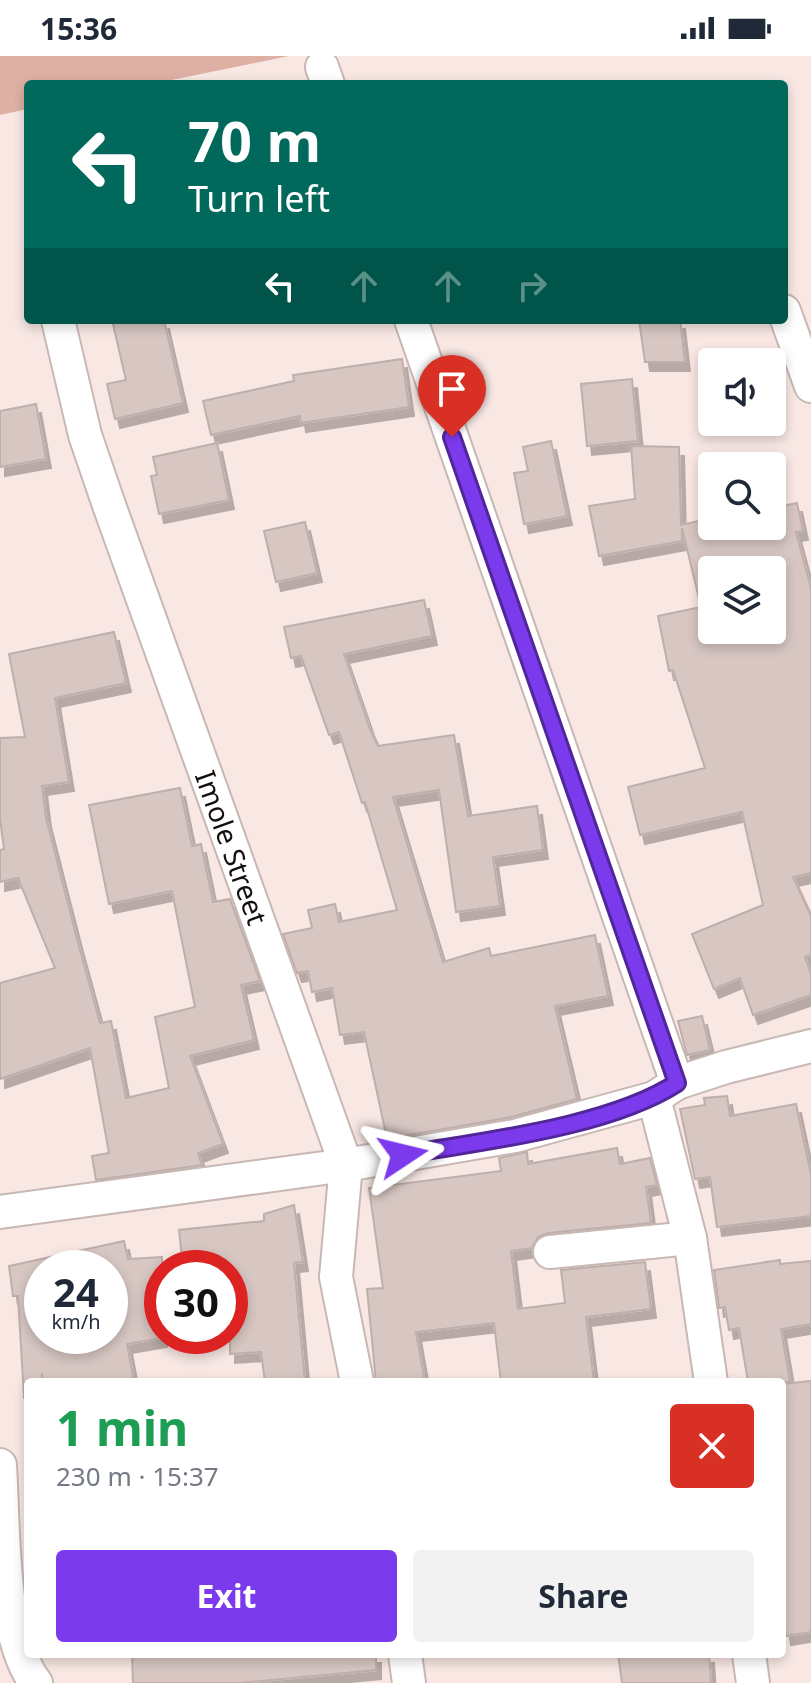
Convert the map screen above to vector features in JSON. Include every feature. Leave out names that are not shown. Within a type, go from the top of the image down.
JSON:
[{"type":"street","points":[[788,322],[811,386]]},
{"type":"street","name":"Imole Street","points":[[59,324],[85,435],[346,1165],[336,1277],[356,1378]]},
{"type":"street","points":[[412,324],[666,1090],[710,1378]]},
{"type":"street","points":[[0,1212],[346,1165],[515,1136],[811,1046]]},
{"type":"street","points":[[550,1252],[690,1238]]},
{"type":"street","points":[[0,1465],[10,1624],[24,1669],[36,1683]]},
{"type":"street","points":[[406,1658],[409,1683]]},
{"type":"street","points":[[750,1658],[753,1683]]},
{"type":"shaded area","points":[[0,56],[289,56],[172,80],[24,80],[24,110],[0,115]]},
{"type":"building","points":[[113,324],[165,324],[183,403],[115,419],[107,384],[126,380]]},
{"type":"building","points":[[640,324],[680,324],[685,362],[645,362]]},
{"type":"building","points":[[402,359],[409,407],[301,423],[300,416],[211,435],[203,401],[294,381],[293,375]]},
{"type":"building","points":[[632,379],[638,441],[587,446],[581,384]]},
{"type":"building","points":[[36,404],[46,459],[0,467],[0,411]]},
{"type":"building","points":[[551,441],[567,516],[524,524],[514,473],[528,471],[523,447]]},
{"type":"building","points":[[217,443],[229,500],[159,514],[151,476],[157,475],[153,457]]},
{"type":"building","points":[[631,446],[679,447],[681,525],[698,521],[698,540],[786,540],[786,505],[797,503],[803,531],[796,532],[811,588],[811,873],[793,877],[811,916],[811,955],[805,957],[811,974],[811,995],[753,1015],[740,978],[714,989],[692,934],[763,905],[742,812],[640,835],[628,787],[705,768],[673,670],[669,671],[658,616],[698,608],[698,644],[786,644],[786,556],[698,556],[698,595],[682,528],[682,541],[599,556],[589,506],[635,499]]},
{"type":"building","points":[[305,522],[317,573],[276,582],[264,531]]},
{"type":"building","points":[[424,600],[432,636],[344,654],[378,746],[454,735],[468,816],[537,806],[543,850],[493,857],[500,906],[456,912],[439,790],[393,797],[443,962],[489,948],[491,956],[595,935],[608,996],[555,1006],[577,1099],[511,1117],[387,1139],[364,1032],[340,1035],[332,988],[312,992],[308,971],[297,973],[283,934],[312,928],[308,910],[335,904],[339,922],[397,910],[365,802],[362,803],[339,732],[329,735],[301,656],[291,658],[284,627]]},
{"type":"building","points":[[114,632],[126,683],[55,698],[69,782],[42,786],[46,818],[77,939],[100,1023],[111,1021],[126,1098],[169,1088],[155,1017],[195,1007],[172,891],[109,904],[89,805],[180,788],[192,846],[201,844],[213,902],[230,899],[260,981],[241,985],[254,1040],[190,1056],[223,1144],[198,1153],[202,1165],[96,1180],[92,1156],[109,1153],[90,1048],[0,1079],[0,983],[55,968],[18,878],[0,882],[0,850],[4,849],[0,819],[0,738],[25,737],[9,654]]},
{"type":"building","points":[[702,1016],[710,1050],[687,1055],[678,1021]]},
{"type":"building","points":[[727,1096],[730,1116],[796,1104],[811,1175],[811,1216],[717,1227],[710,1177],[695,1179],[680,1109],[705,1105],[704,1098]]},
{"type":"building","points":[[617,1148],[620,1164],[650,1158],[657,1185],[646,1187],[651,1223],[548,1233],[538,1237],[532,1248],[511,1251],[518,1309],[565,1303],[561,1270],[645,1262],[651,1309],[586,1317],[594,1378],[501,1378],[494,1323],[416,1332],[424,1378],[376,1378],[367,1289],[383,1288],[369,1188],[501,1171],[499,1158],[527,1152],[528,1164]]},
{"type":"building","points":[[294,1205],[303,1262],[294,1263],[305,1378],[264,1378],[261,1352],[248,1353],[248,1250],[181,1250],[179,1230],[264,1221],[264,1214]]},
{"type":"building","points":[[124,1241],[126,1250],[83,1250]]},
{"type":"building","points":[[144,1258],[144,1341],[128,1344],[128,1259]]},
{"type":"building","points":[[780,1260],[780,1264],[811,1261],[811,1324],[781,1329],[790,1382],[786,1382],[786,1378],[747,1378],[739,1328],[729,1330],[725,1307],[719,1308],[714,1270]]},
{"type":"building","points":[[24,1263],[24,1354],[128,1354],[128,1349],[133,1378],[43,1378],[42,1373],[42,1378],[24,1378],[24,1398],[18,1296],[13,1296],[9,1266]]},
{"type":"building","points":[[811,1381],[811,1632],[786,1636],[786,1384]]},
{"type":"building","points":[[132,1658],[376,1658],[376,1670],[240,1683],[133,1683]]},
{"type":"building","points":[[619,1658],[709,1658],[711,1683],[622,1683]]},
{"type":"route","points":[[403,1155],[515,1136],[570,1123],[654,1098],[677,1083],[452,437]]}]
